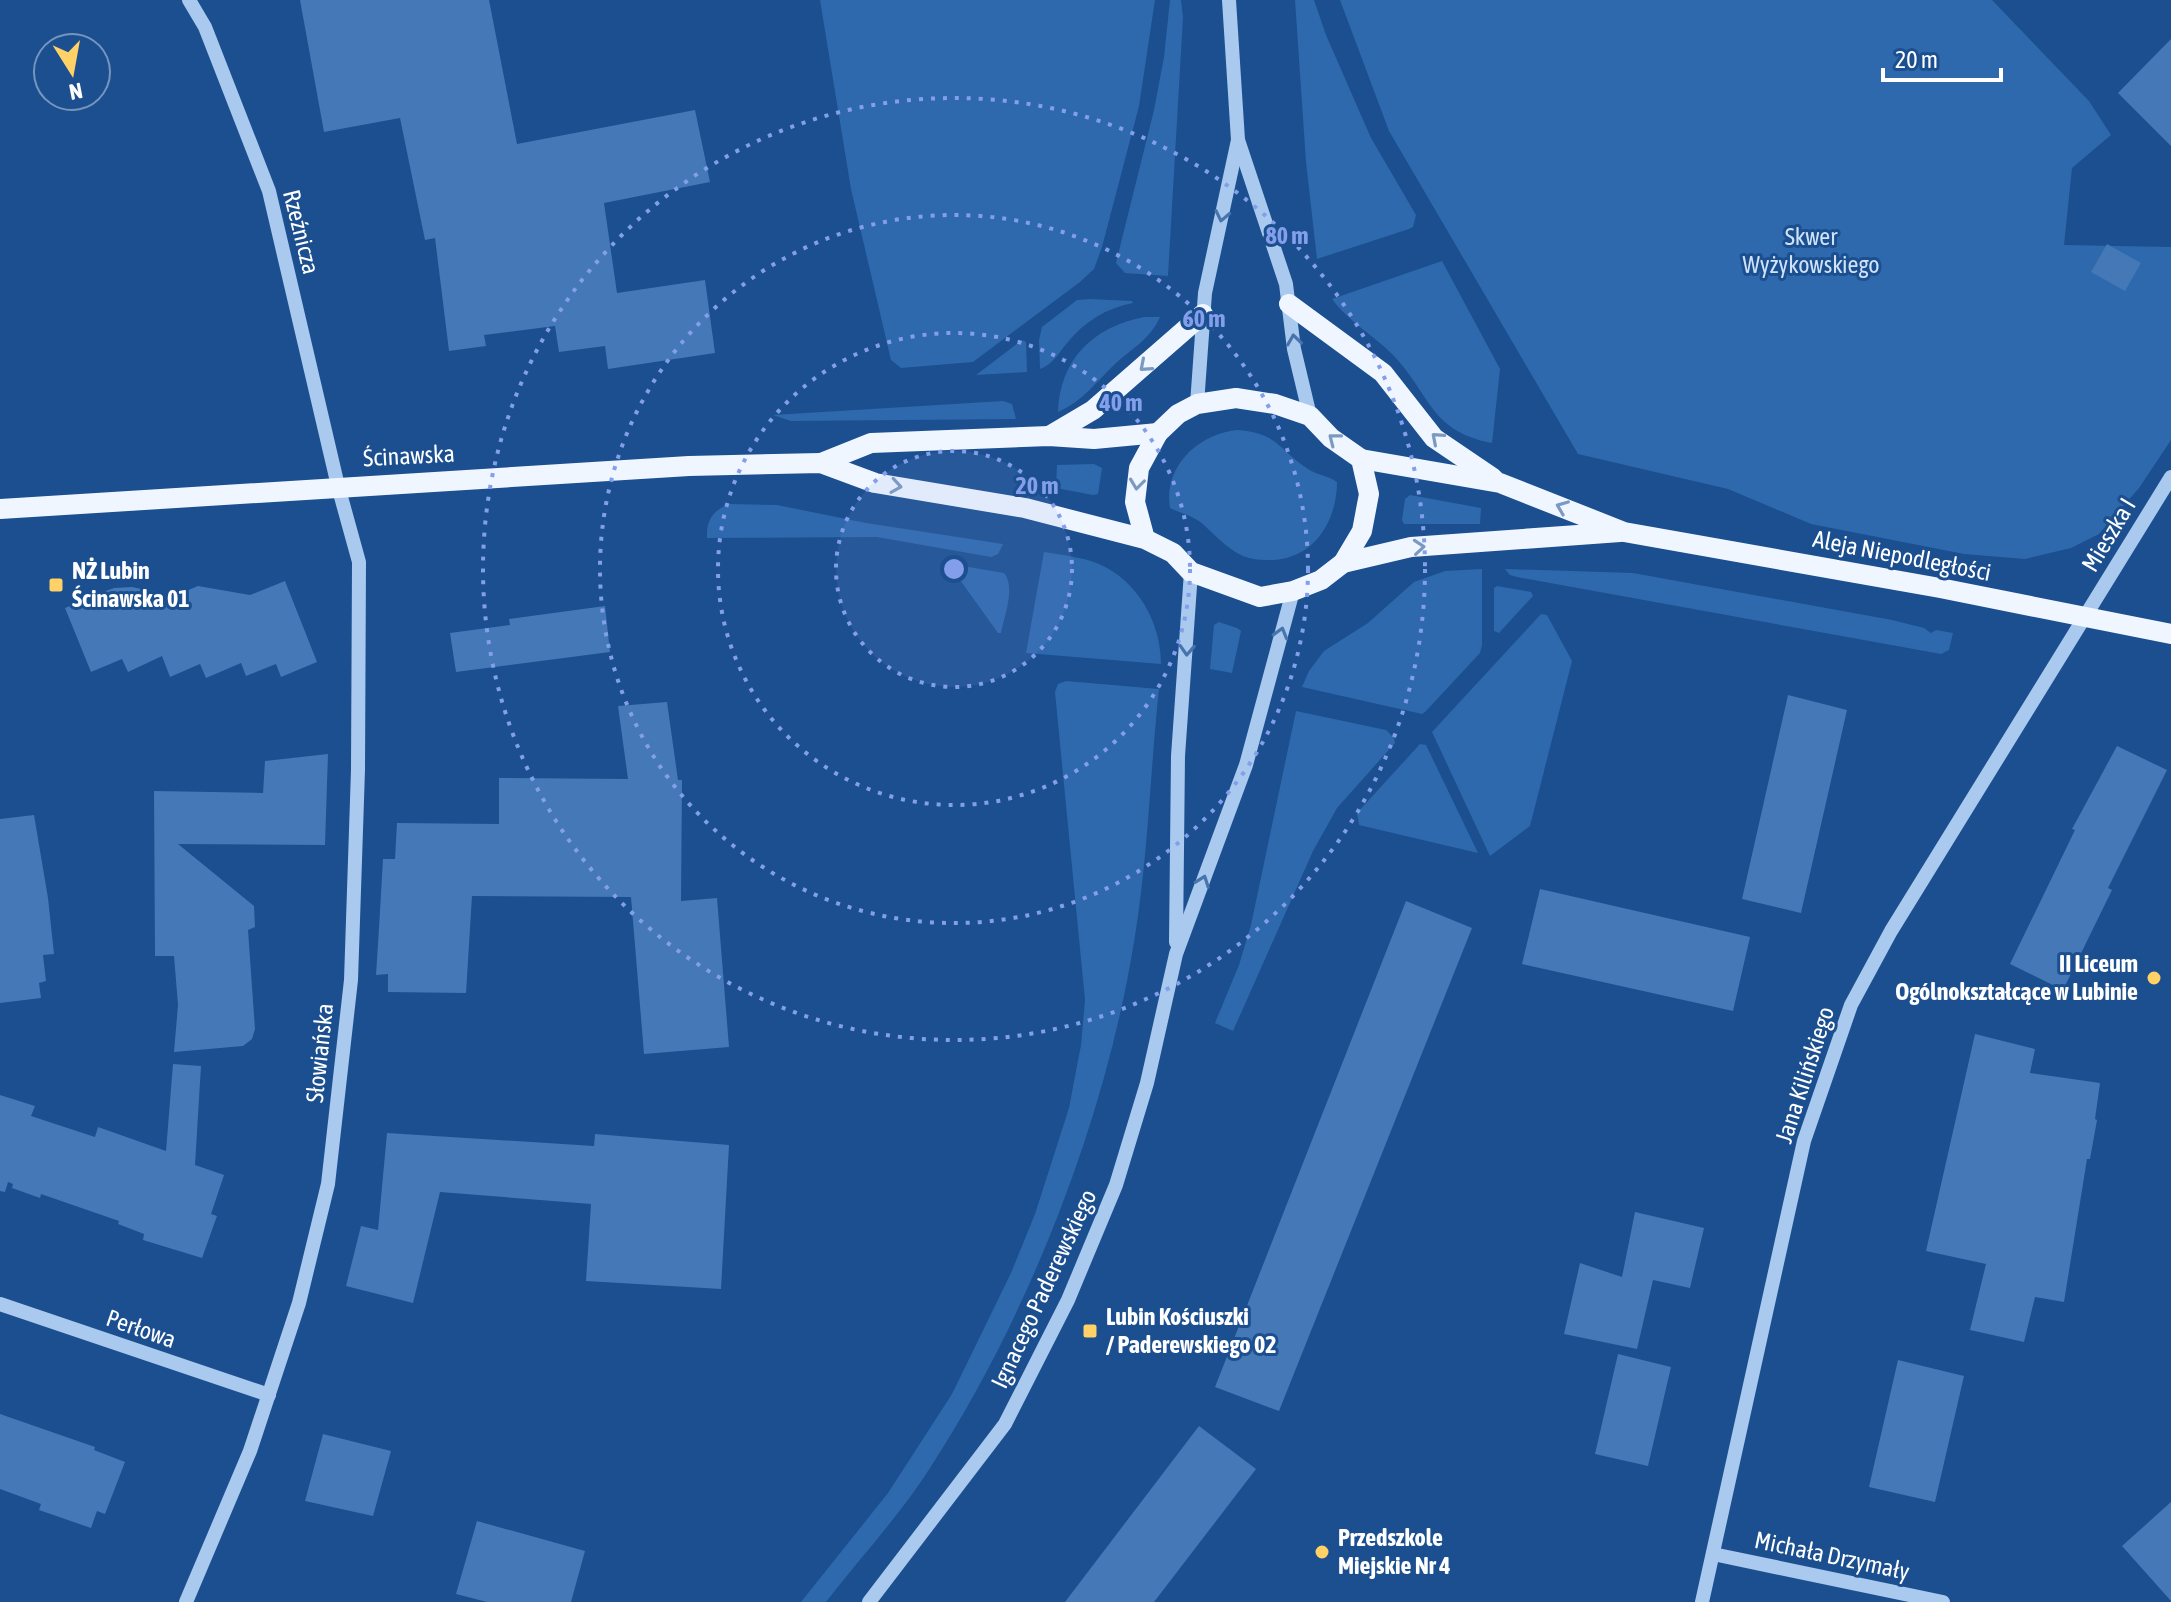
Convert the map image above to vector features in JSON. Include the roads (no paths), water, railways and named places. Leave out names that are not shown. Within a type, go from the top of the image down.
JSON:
[{"type":"main road","points":[[1289,304],[1383,373],[1434,438],[1500,483]]},
{"type":"main road","points":[[1049,436],[1093,410],[1203,314]]},
{"type":"main road","points":[[1236,398],[1275,404],[1310,416],[1331,438],[1361,459],[1369,494],[1362,531],[1343,563],[1321,580],[1293,591],[1260,597],[1191,572],[1173,553],[1145,539],[1135,502],[1139,468],[1158,433],[1178,414],[1197,404],[1236,398]]},
{"type":"main road","name":"Ścinawska","points":[[821,463],[871,443],[1049,436],[1094,439],[1158,433]]},
{"type":"main road","name":"Aleja Niepodległości","points":[[1361,459],[1500,483],[1624,532],[2171,634]]},
{"type":"main road","name":"Ścinawska","points":[[0,509],[731,463],[821,463],[875,483],[1025,508],[1145,539]]},
{"type":"main road","name":"Aleja Niepodległości","points":[[1343,563],[1411,547],[1624,532]]},
{"type":"street","name":"Rzeźnicza","points":[[189,0],[205,27],[269,191],[338,486]]},
{"type":"street","points":[[1229,0],[1238,140],[1286,284],[1294,349],[1310,416]]},
{"type":"street","points":[[1197,404],[1205,293],[1238,140]]},
{"type":"street","name":"Mieszka I","points":[[2085,617],[2171,477]]},
{"type":"street","name":"Słowiańska","points":[[186,1602],[250,1451],[299,1303],[328,1184],[351,980],[358,770],[359,562],[338,486]]},
{"type":"street","name":"Ignacego Paderewskiego","points":[[1176,954],[1178,756],[1191,572]]},
{"type":"street","name":"Ignacego Paderewskiego","points":[[869,1602],[1005,1424],[1051,1336],[1116,1185],[1147,1083],[1176,954],[1246,765],[1293,591]]},
{"type":"street","name":"Jana Kilińskiego","points":[[1702,1602],[1804,1141],[1851,1005],[1891,931],[2085,617]]},
{"type":"street","name":"Perłowa","points":[[0,1304],[269,1395]]},
{"type":"street","name":"Michała Drzymały","points":[[1713,1554],[1943,1602]]},
{"type":"place","name":"NŻ Lubin Ścinawska 01","points":[[56,585]]},
{"type":"place","name":"II Liceum Ogólnokształcące w Lubinie","points":[[2154,978]]},
{"type":"place","name":"Lubin Kościuszki / Paderewskiego 02","points":[[1090,1331]]},
{"type":"place","name":"Przedszkole Miejskie Nr 4","points":[[1322,1552]]},
{"type":"park label","name":"Skwer Wyżykowskiego","points":[[1811,251]]}]
